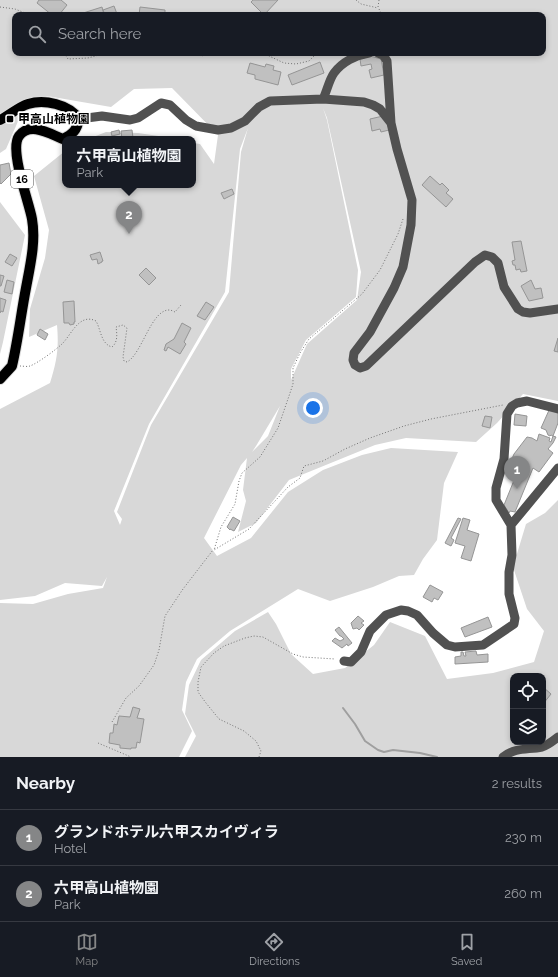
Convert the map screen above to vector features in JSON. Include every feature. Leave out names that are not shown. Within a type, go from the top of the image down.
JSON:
[{"type":"main road","points":[[0,120],[27,104],[43,102],[65,107],[76,114],[79,119]]},
{"type":"main road","name":"16","points":[[69,136],[72,135],[77,128],[79,119]]},
{"type":"main road","name":"16","points":[[12,366],[33,245],[32,220],[20,173],[15,145],[19,136],[36,128],[62,138]]},
{"type":"main road","points":[[0,380],[12,366]]},
{"type":"street","points":[[323,99],[334,73],[352,58],[359,56]]},
{"type":"street","points":[[384,56],[387,61],[391,123],[412,200],[411,225],[403,267],[394,288],[370,332],[354,353],[352,360],[360,368],[366,366],[475,262],[485,255],[492,257],[498,263],[504,287],[518,309],[523,312],[530,313],[558,309]]},
{"type":"street","points":[[79,119],[102,116],[130,120],[138,118],[161,103],[170,105],[186,120],[196,126],[218,130],[231,128],[245,121],[259,107],[270,101],[323,99],[369,103],[380,109],[391,123]]},
{"type":"street","points":[[344,661],[351,662],[361,652],[370,631],[386,615],[401,610],[408,610],[417,616],[447,645],[455,648],[483,645],[514,624],[515,618],[509,594],[509,572],[512,550],[511,525],[496,500],[496,488],[504,458],[507,414],[512,406],[517,403],[527,401],[558,409]]},
{"type":"street","points":[[511,525],[558,468]]},
{"type":"street","points":[[503,757],[510,752],[524,748],[542,747],[558,737]]},
{"type":"path","points":[[356,0],[361,4],[378,8]]},
{"type":"path","points":[[379,0],[378,8],[380,12]]},
{"type":"path","points":[[0,7],[16,9],[23,12]]},
{"type":"path","points":[[66,56],[68,59],[95,56]]},
{"type":"path","points":[[269,56],[284,63],[296,64],[309,61],[315,56]]},
{"type":"path","points":[[112,722],[126,698],[139,686],[154,665],[160,650],[165,616],[214,550],[221,527],[235,504],[242,473],[260,458],[278,428],[293,384],[293,368],[300,353],[309,339],[362,294],[380,270],[398,234],[404,216]]},
{"type":"path","points":[[12,366],[29,366],[40,360],[62,344],[75,327],[87,319],[96,321],[103,341],[108,346],[112,347],[115,345],[117,337],[116,327],[123,325],[127,328],[123,356],[124,361],[127,362],[134,356],[151,325],[163,311],[169,310],[175,312],[181,305]]},
{"type":"path","points":[[214,550],[238,537],[249,529],[288,487],[300,478],[304,466],[323,461],[370,438],[404,426],[431,419],[503,405],[512,406]]},
{"type":"path","points":[[259,757],[261,751],[256,741],[244,731],[219,719],[198,692],[198,682],[201,668],[214,653],[224,646],[244,638],[254,636],[263,637],[293,654],[303,657],[344,661]]},
{"type":"path","points":[[98,744],[131,757]]},
{"type":"shaded area","points":[[0,0],[558,0],[558,401],[523,394],[497,423],[476,442],[406,438],[375,445],[289,480],[256,523],[238,532],[246,501],[243,490],[247,458],[241,465],[204,538],[217,556],[251,538],[288,492],[323,470],[362,455],[391,448],[458,452],[444,483],[437,540],[423,559],[414,575],[399,576],[373,587],[330,601],[298,589],[230,631],[197,659],[186,682],[182,710],[192,731],[179,757],[0,757],[0,603],[33,604],[68,594],[103,588],[107,577],[102,586],[65,583],[35,596],[0,600],[0,409],[50,383],[57,354],[57,325],[29,337],[30,309],[45,258],[49,230],[34,176],[62,153],[62,188],[196,188],[196,143],[200,144],[214,164],[218,135],[172,88],[134,89],[111,107],[47,96],[22,112],[6,149],[0,153]],"holes":[[[323,108],[327,118],[361,272],[357,300],[307,344],[291,380],[291,369],[306,340],[356,297],[358,270],[327,120]],[[248,128],[241,152],[229,292],[151,425],[117,512],[122,519],[120,525],[114,511],[149,424],[225,292],[240,149]],[[280,406],[268,436],[252,452]]]},
{"type":"shaded area","points":[[106,132],[138,133],[158,136],[96,136]]},
{"type":"shaded area","points":[[0,202],[25,235],[0,354]]},
{"type":"shaded area","points":[[558,500],[558,757],[185,757],[196,736],[185,714],[189,685],[201,660],[235,631],[268,612],[276,624],[291,654],[313,674],[345,668],[374,645],[390,622],[425,636],[447,679],[493,673],[534,662],[544,631],[527,609],[513,567],[526,524],[545,513]]},
{"type":"building","points":[[39,0],[61,0],[67,5],[61,12],[48,12],[37,3]]},
{"type":"building","points":[[253,0],[278,0],[267,12],[261,12],[251,2]]},
{"type":"building","points":[[114,6],[116,12],[104,12],[103,10]]},
{"type":"building","points":[[102,7],[103,12],[86,12]]},
{"type":"building","points":[[140,7],[165,10],[165,12],[139,12]]},
{"type":"building","points":[[370,56],[381,59],[384,75],[371,78],[369,70],[372,69],[371,64],[361,66],[360,59]]},
{"type":"building","points":[[320,62],[324,73],[292,85],[288,75]]},
{"type":"building","points":[[250,63],[265,67],[266,64],[274,66],[273,70],[281,72],[278,85],[255,79],[255,75],[247,73]]},
{"type":"building","points":[[383,116],[387,121],[389,130],[381,132],[380,129],[372,131],[370,119]]},
{"type":"building","points":[[119,130],[120,134],[112,136],[111,132]]},
{"type":"building","points":[[132,130],[133,136],[122,136],[121,131]]},
{"type":"building","points":[[9,163],[11,174],[1,184],[0,165]]},
{"type":"building","points":[[430,176],[440,185],[442,183],[449,190],[446,193],[453,199],[446,207],[422,185]]},
{"type":"building","points":[[232,189],[234,194],[224,199],[221,193]]},
{"type":"building","points":[[521,241],[527,271],[521,272],[520,269],[516,270],[515,265],[513,265],[512,261],[515,260],[512,242]]},
{"type":"building","points":[[100,252],[103,261],[98,264],[97,259],[92,260],[90,255]]},
{"type":"building","points":[[10,254],[17,258],[12,266],[5,262]]},
{"type":"building","points":[[146,268],[156,278],[149,285],[139,275]]},
{"type":"building","points":[[0,275],[4,276],[1,286],[0,286]]},
{"type":"building","points":[[7,280],[14,282],[12,294],[4,292]]},
{"type":"building","points":[[531,280],[535,289],[541,288],[543,298],[529,301],[521,286]]},
{"type":"building","points":[[0,298],[6,300],[3,312],[1,311],[0,313]]},
{"type":"building","points":[[74,301],[75,322],[74,324],[70,325],[69,323],[64,323],[63,302]]},
{"type":"building","points":[[206,302],[214,307],[205,320],[197,316]]},
{"type":"building","points":[[182,323],[191,328],[184,342],[186,344],[180,354],[168,347],[166,351],[164,350],[166,344],[174,339]]},
{"type":"building","points":[[40,329],[48,334],[45,340],[37,335]]},
{"type":"building","points":[[558,338],[558,352],[554,351]]},
{"type":"building","points":[[550,408],[558,411],[558,423],[553,436],[548,435],[546,430],[541,428]]},
{"type":"building","points":[[515,414],[527,416],[526,426],[514,425]]},
{"type":"building","points":[[485,416],[492,417],[490,428],[482,426]]},
{"type":"building","points":[[539,434],[550,438],[549,441],[551,442],[553,436],[556,437],[548,449],[553,453],[539,472],[533,468],[515,512],[510,511],[509,513],[504,505],[517,473],[507,470],[514,454],[527,437],[537,441]]},
{"type":"building","points":[[233,517],[240,521],[234,531],[227,527]]},
{"type":"building","points":[[458,518],[461,519],[451,538],[454,540],[451,546],[445,543]]},
{"type":"building","points":[[463,518],[470,520],[467,530],[479,534],[471,561],[461,558],[465,546],[455,543]]},
{"type":"building","points":[[430,585],[443,592],[438,600],[434,598],[432,602],[423,597]]},
{"type":"building","points":[[358,616],[364,621],[361,623],[364,625],[359,630],[357,628],[353,629],[351,623]]},
{"type":"building","points":[[488,617],[492,627],[465,637],[461,628]]},
{"type":"building","points":[[339,627],[352,643],[348,646],[347,644],[342,648],[332,641],[335,638],[340,641],[344,639],[335,630]]},
{"type":"building","points":[[476,651],[477,655],[488,654],[488,662],[455,664],[455,657],[461,656],[461,652],[463,652],[464,656],[466,656],[465,652]]},
{"type":"building","points":[[546,690],[551,694],[546,700]]},
{"type":"building","points":[[133,707],[140,709],[137,718],[144,719],[140,743],[137,742],[136,748],[131,749],[120,748],[120,745],[109,743],[110,733],[113,733],[114,724],[117,725],[119,716],[130,717]]},
{"type":"waterway","points":[[343,708],[365,741],[378,750],[384,752],[393,750],[420,753],[437,757]]},
{"type":"place","name":"甲高山植物園","points":[[10,119]]},
{"type":"place","name":"六甲高山植物園","points":[[129,234]]},
{"type":"place","name":"グランドホテル六甲スカイヴィラ","points":[[517,489]]}]
